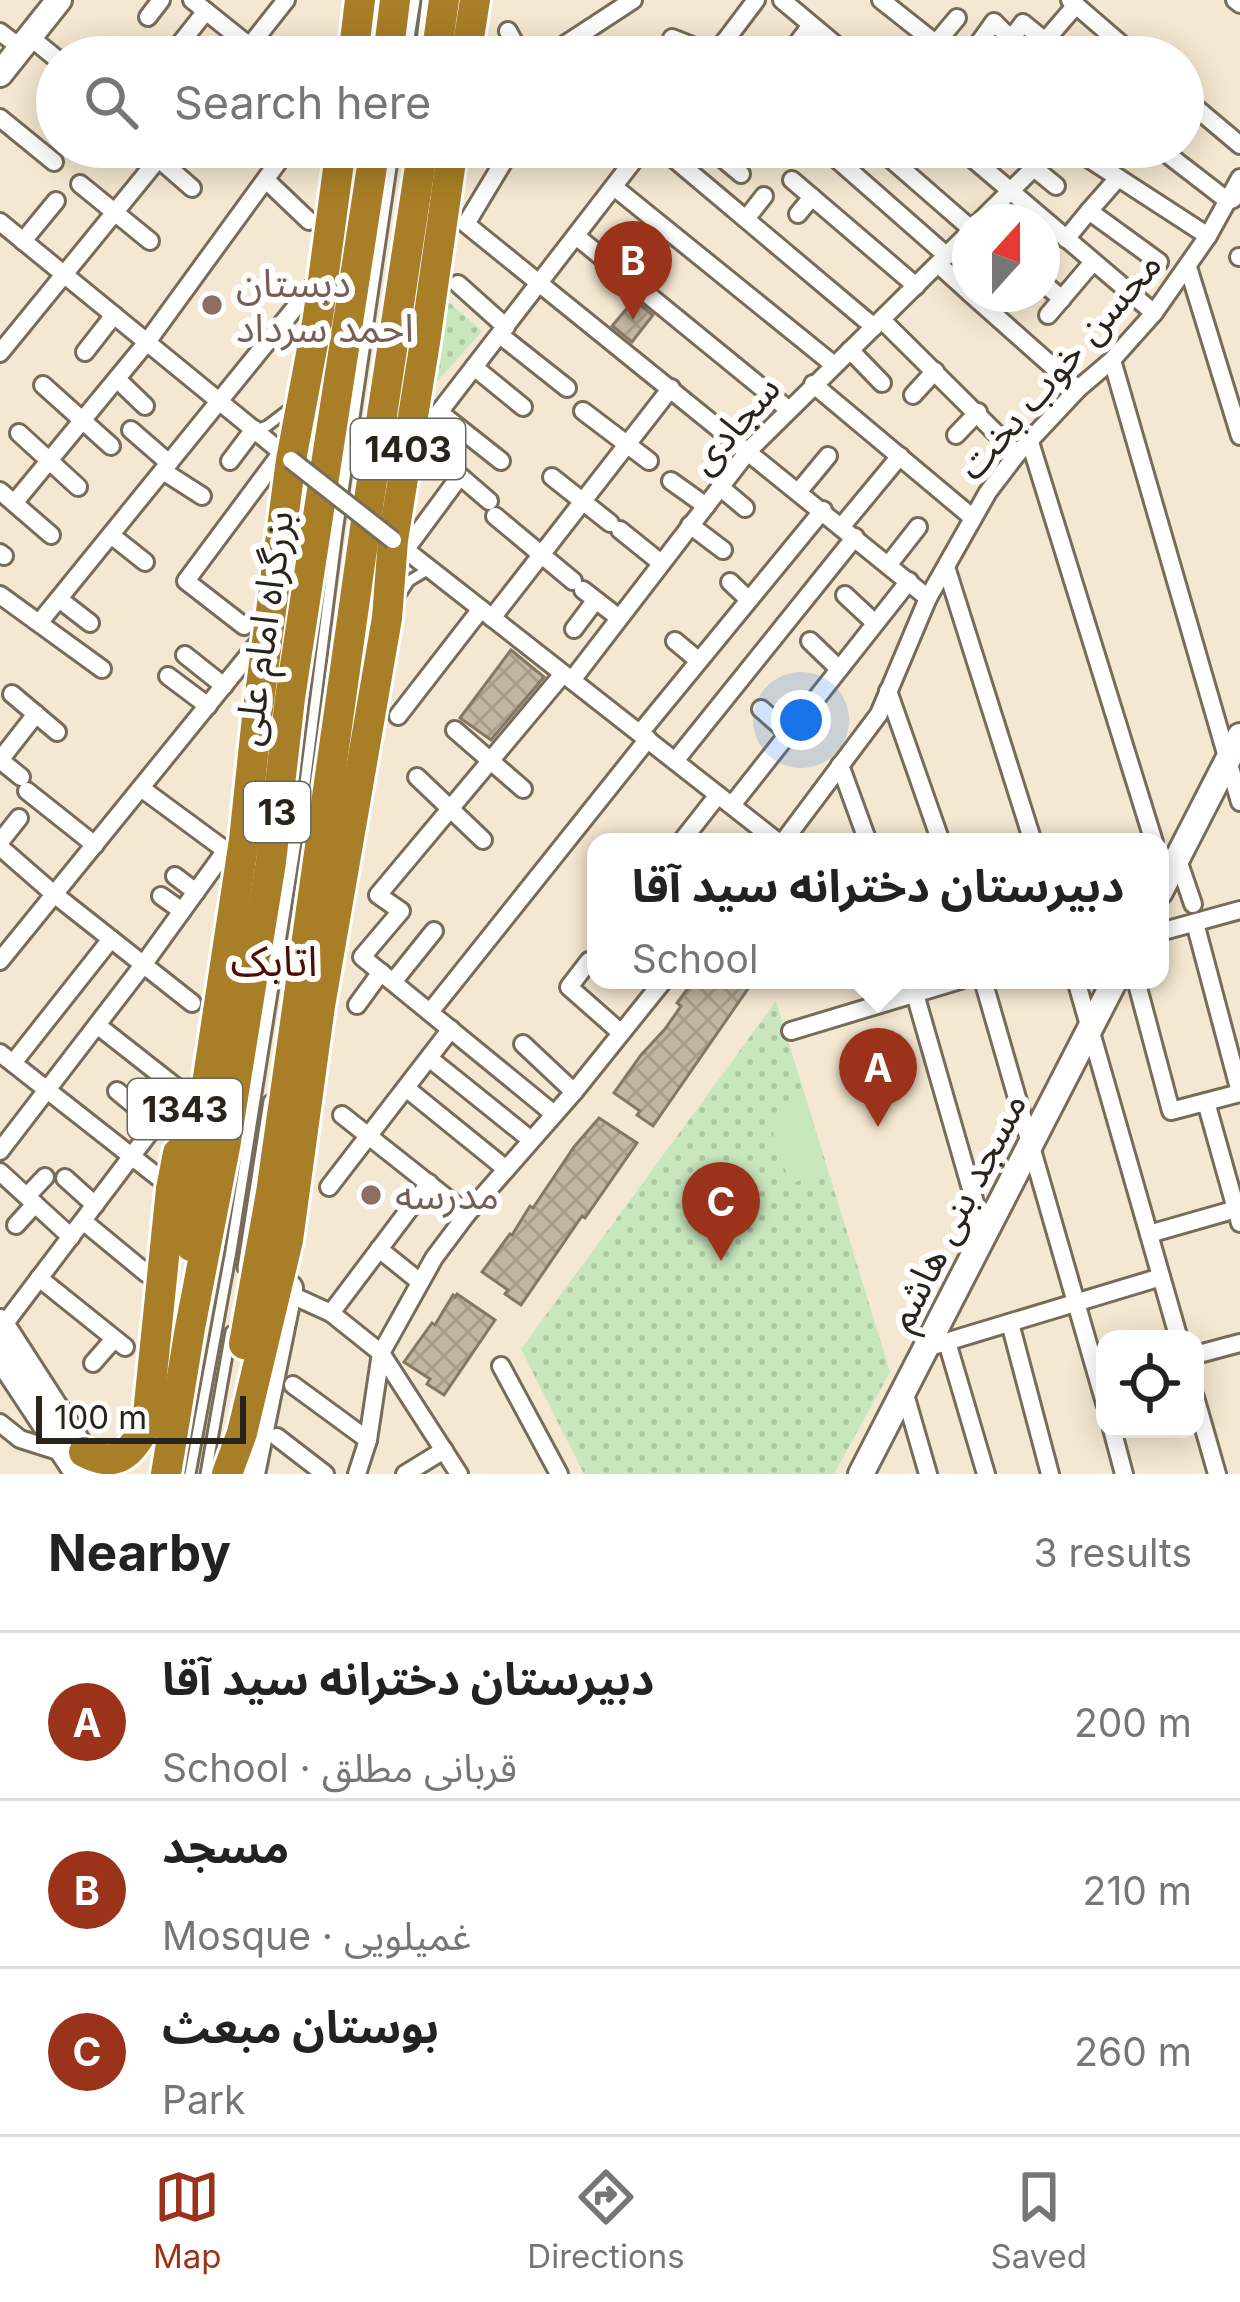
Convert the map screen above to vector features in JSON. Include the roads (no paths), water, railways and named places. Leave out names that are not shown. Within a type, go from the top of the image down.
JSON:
[{"type":"highway","points":[[356,36],[360,0]]},
{"type":"highway","points":[[391,36],[395,0]]},
{"type":"highway","points":[[439,36],[444,0]]},
{"type":"highway","points":[[469,36],[475,0]]},
{"type":"highway","name":"1403","points":[[256,717],[286,456],[304,394],[318,317],[338,168]]},
{"type":"highway","name":"بزرگراه امام علی","points":[[166,1474],[271,862],[290,698],[372,168]]},
{"type":"highway","name":"13","points":[[225,1474],[271,1193],[420,168]]},
{"type":"highway","name":"1403","points":[[363,752],[399,545],[450,168]]},
{"type":"highway","name":"1343","points":[[190,1328],[192,1183],[244,840],[256,717]]},
{"type":"highway","name":"1343","points":[[81,1463],[126,1454],[147,1424],[171,1189],[238,790],[256,717]]},
{"type":"highway","points":[[225,1474],[242,1433],[288,1240],[320,1006],[363,752]]},
{"type":"main road","points":[[0,74],[58,0]]},
{"type":"main road","points":[[1169,867],[1234,747]]},
{"type":"main road","points":[[252,1474],[306,1201],[361,837],[363,752]]},
{"type":"main road","name":"مسجد بنی هاشم","points":[[861,1474],[904,1391],[936,1345],[984,1234],[1110,989]]},
{"type":"main road","points":[[3,1343],[81,1463]]},
{"type":"street","points":[[148,17],[161,0]]},
{"type":"street","points":[[262,36],[286,0]]},
{"type":"street","points":[[578,36],[633,0]]},
{"type":"street","points":[[729,36],[756,0]]},
{"type":"street","points":[[782,0],[824,36]]},
{"type":"street","points":[[891,3],[928,36]]},
{"type":"street","points":[[1048,36],[1073,3],[1112,36]]},
{"type":"street","points":[[185,36],[206,6],[235,36]]},
{"type":"street","points":[[942,36],[957,18]]},
{"type":"street","points":[[984,36],[994,22],[1008,36]]},
{"type":"street","points":[[1013,36],[1023,23],[1040,36]]},
{"type":"street","points":[[803,36],[811,25]]},
{"type":"street","points":[[508,31],[511,36]]},
{"type":"street","points":[[0,32],[36,48]]},
{"type":"street","points":[[974,36],[978,32]]},
{"type":"street","points":[[1204,115],[1240,145]]},
{"type":"street","points":[[0,118],[36,147]]},
{"type":"street","points":[[0,353],[145,168]]},
{"type":"street","points":[[173,168],[192,188]]},
{"type":"street","points":[[51,535],[7,497],[49,461],[147,342],[274,168]]},
{"type":"street","points":[[495,168],[466,224],[928,598]]},
{"type":"street","points":[[501,461],[435,418],[628,168]]},
{"type":"street","points":[[685,168],[935,370],[1023,448],[1151,833]]},
{"type":"street","points":[[733,168],[741,175]]},
{"type":"street","points":[[845,168],[952,272]]},
{"type":"street","points":[[901,168],[952,214]]},
{"type":"street","points":[[983,168],[1154,314]]},
{"type":"street","points":[[998,204],[1034,168],[1056,186]]},
{"type":"street","points":[[1103,168],[1208,236]]},
{"type":"street","points":[[1189,168],[1234,198]]},
{"type":"street","points":[[1066,239],[1118,178]]},
{"type":"street","name":"محسن خوب بخت","points":[[787,833],[879,714],[928,598],[988,492],[1078,389],[1154,314],[1234,198],[1240,178]]},
{"type":"street","points":[[266,179],[309,220]]},
{"type":"street","points":[[792,180],[916,286]]},
{"type":"street","points":[[80,184],[150,242]]},
{"type":"street","points":[[614,187],[834,365]]},
{"type":"street","points":[[746,219],[764,196]]},
{"type":"street","points":[[798,214],[812,197]]},
{"type":"street","points":[[23,241],[56,201]]},
{"type":"street","points":[[1089,211],[1159,262]]},
{"type":"street","points":[[0,222],[286,456],[768,833]]},
{"type":"street","points":[[576,236],[789,410]]},
{"type":"street","name":"سجادی","points":[[387,977],[362,957],[401,911],[379,896],[619,618],[748,450],[952,249]]},
{"type":"street","points":[[1048,315],[1093,262]]},
{"type":"street","points":[[1188,267],[1240,436]]},
{"type":"street","points":[[458,284],[567,388]]},
{"type":"street","points":[[39,623],[311,288]]},
{"type":"street","points":[[991,312],[1078,389]]},
{"type":"street","points":[[85,352],[114,315]]},
{"type":"street","points":[[850,350],[882,383]]},
{"type":"street","points":[[1112,360],[1234,747],[1240,802]]},
{"type":"street","points":[[474,367],[523,406]]},
{"type":"street","points":[[913,394],[935,370]]},
{"type":"street","points":[[116,379],[145,406]]},
{"type":"street","points":[[813,384],[973,518]]},
{"type":"street","points":[[43,385],[111,446]]},
{"type":"street","points":[[398,716],[541,554],[671,388]]},
{"type":"street","points":[[583,411],[649,461]]},
{"type":"street","points":[[956,435],[978,412]]},
{"type":"street","points":[[131,430],[202,496]]},
{"type":"street","points":[[230,461],[255,430]]},
{"type":"street","points":[[19,433],[78,487]]},
{"type":"street","points":[[244,626],[186,581],[286,456]]},
{"type":"street","points":[[799,491],[828,456]]},
{"type":"street","points":[[675,761],[900,456]]},
{"type":"street","points":[[399,545],[460,476],[541,554],[619,618]]},
{"type":"street","points":[[551,477],[661,563]]},
{"type":"street","points":[[670,481],[706,506]]},
{"type":"street","points":[[720,487],[745,508]]},
{"type":"street","points":[[430,1012],[699,661],[823,510]]},
{"type":"street","points":[[690,525],[724,550]]},
{"type":"street","points":[[889,564],[918,526]]},
{"type":"street","points":[[111,535],[145,562]]},
{"type":"street","points":[[946,567],[1030,833]]},
{"type":"street","points":[[691,833],[787,732],[909,580]]},
{"type":"street","points":[[730,582],[749,600]]},
{"type":"street","points":[[574,628],[584,591]]},
{"type":"street","points":[[0,595],[102,669]]},
{"type":"street","points":[[845,595],[875,623]]},
{"type":"street","points":[[59,599],[90,623]]},
{"type":"street","points":[[1,958],[260,641]]},
{"type":"street","points":[[675,641],[699,661]]},
{"type":"street","points":[[809,641],[839,669]]},
{"type":"street","points":[[185,655],[224,686]]},
{"type":"street","points":[[168,676],[208,706]]},
{"type":"street","points":[[889,691],[938,833]]},
{"type":"street","points":[[12,694],[57,732]]},
{"type":"street","points":[[760,709],[787,732]]},
{"type":"street","points":[[36,714],[0,760],[94,845]]},
{"type":"street","points":[[455,730],[523,789]]},
{"type":"street","points":[[840,765],[865,833]]},
{"type":"street","points":[[417,778],[483,840]]},
{"type":"street","points":[[1,1149],[143,965],[221,852],[141,788]]},
{"type":"street","points":[[19,818],[0,844],[54,894],[192,1003]]},
{"type":"street","points":[[175,876],[196,892]]},
{"type":"street","points":[[1138,989],[1171,1112],[1240,1092],[1194,914],[1169,877]]},
{"type":"street","points":[[161,896],[182,911]]},
{"type":"street","points":[[1169,927],[1194,914],[1240,910]]},
{"type":"street","points":[[357,1005],[434,931]]},
{"type":"street","points":[[110,939],[6,1058],[158,1177]]},
{"type":"street","points":[[587,964],[569,986],[620,1032]]},
{"type":"street","points":[[387,977],[554,1114]]},
{"type":"street","points":[[357,1474],[368,1440],[381,1353],[434,1258],[656,989]]},
{"type":"street","points":[[791,1031],[907,989]]},
{"type":"street","points":[[914,989],[984,1234]]},
{"type":"street","points":[[986,989],[1096,1369]]},
{"type":"street","points":[[1079,989],[1176,1330]]},
{"type":"street","points":[[3,1343],[39,1278],[181,1091],[97,1025]]},
{"type":"street","points":[[329,1187],[451,1029]]},
{"type":"street","points":[[523,1044],[574,1092]]},
{"type":"street","points":[[429,1058],[531,1140]]},
{"type":"street","points":[[406,1088],[506,1169]]},
{"type":"street","points":[[117,1091],[157,1124]]},
{"type":"street","points":[[1149,1234],[1239,1213],[1206,1102]]},
{"type":"street","points":[[342,1115],[467,1214]]},
{"type":"street","points":[[0,1172],[31,1200],[146,1273]]},
{"type":"street","points":[[16,1225],[45,1177]]},
{"type":"street","points":[[65,1178],[95,1205]]},
{"type":"street","points":[[331,1313],[429,1183]]},
{"type":"street","points":[[380,1249],[420,1282]]},
{"type":"street","points":[[986,1474],[936,1345],[1161,1276]]},
{"type":"street","points":[[39,1278],[119,1343],[93,1363]]},
{"type":"street","points":[[298,1298],[331,1313],[381,1353],[459,1474]]},
{"type":"street","points":[[1010,1323],[1050,1474]]},
{"type":"street","points":[[1204,1353],[1240,1343]]},
{"type":"street","points":[[501,1366],[557,1473]]},
{"type":"street","points":[[293,1384],[368,1440]]},
{"type":"street","points":[[904,1391],[928,1474]]},
{"type":"street","points":[[0,1423],[20,1439],[81,1463]]},
{"type":"street","points":[[1204,1428],[1217,1474]]},
{"type":"street","points":[[277,1437],[326,1474]]},
{"type":"street","points":[[1114,1438],[1124,1474]]},
{"type":"street","points":[[405,1474],[444,1450]]},
{"type":"lane","points":[[409,36],[415,0]]},
{"type":"lane","points":[[422,36],[427,0]]},
{"type":"lane","points":[[190,1474],[304,791],[391,168]]},
{"type":"lane","points":[[376,376],[392,268]]},
{"type":"lane","points":[[255,430],[278,418],[304,394]]},
{"type":"lane","points":[[351,529],[357,484]]},
{"type":"lane","points":[[387,618],[409,581],[429,569]]},
{"type":"lane","points":[[297,924],[341,595]]},
{"type":"lane","points":[[242,1274],[271,1088]]},
{"type":"lane","points":[[206,1474],[234,1318]]},
{"type":"place","name":"دبستان احمد سرداد","points":[[212,305]]},
{"type":"place","name":"مسجد","points":[[633,320]]},
{"type":"place","name":"دبیرستان دخترانه سید آقا","points":[[878,1127]]},
{"type":"place","name":"مدرسه","points":[[371,1195]]},
{"type":"place","name":"بوستان مبعث","points":[[721,1261]]},
{"type":"district","name":"اتابک","points":[[274,961]]}]
